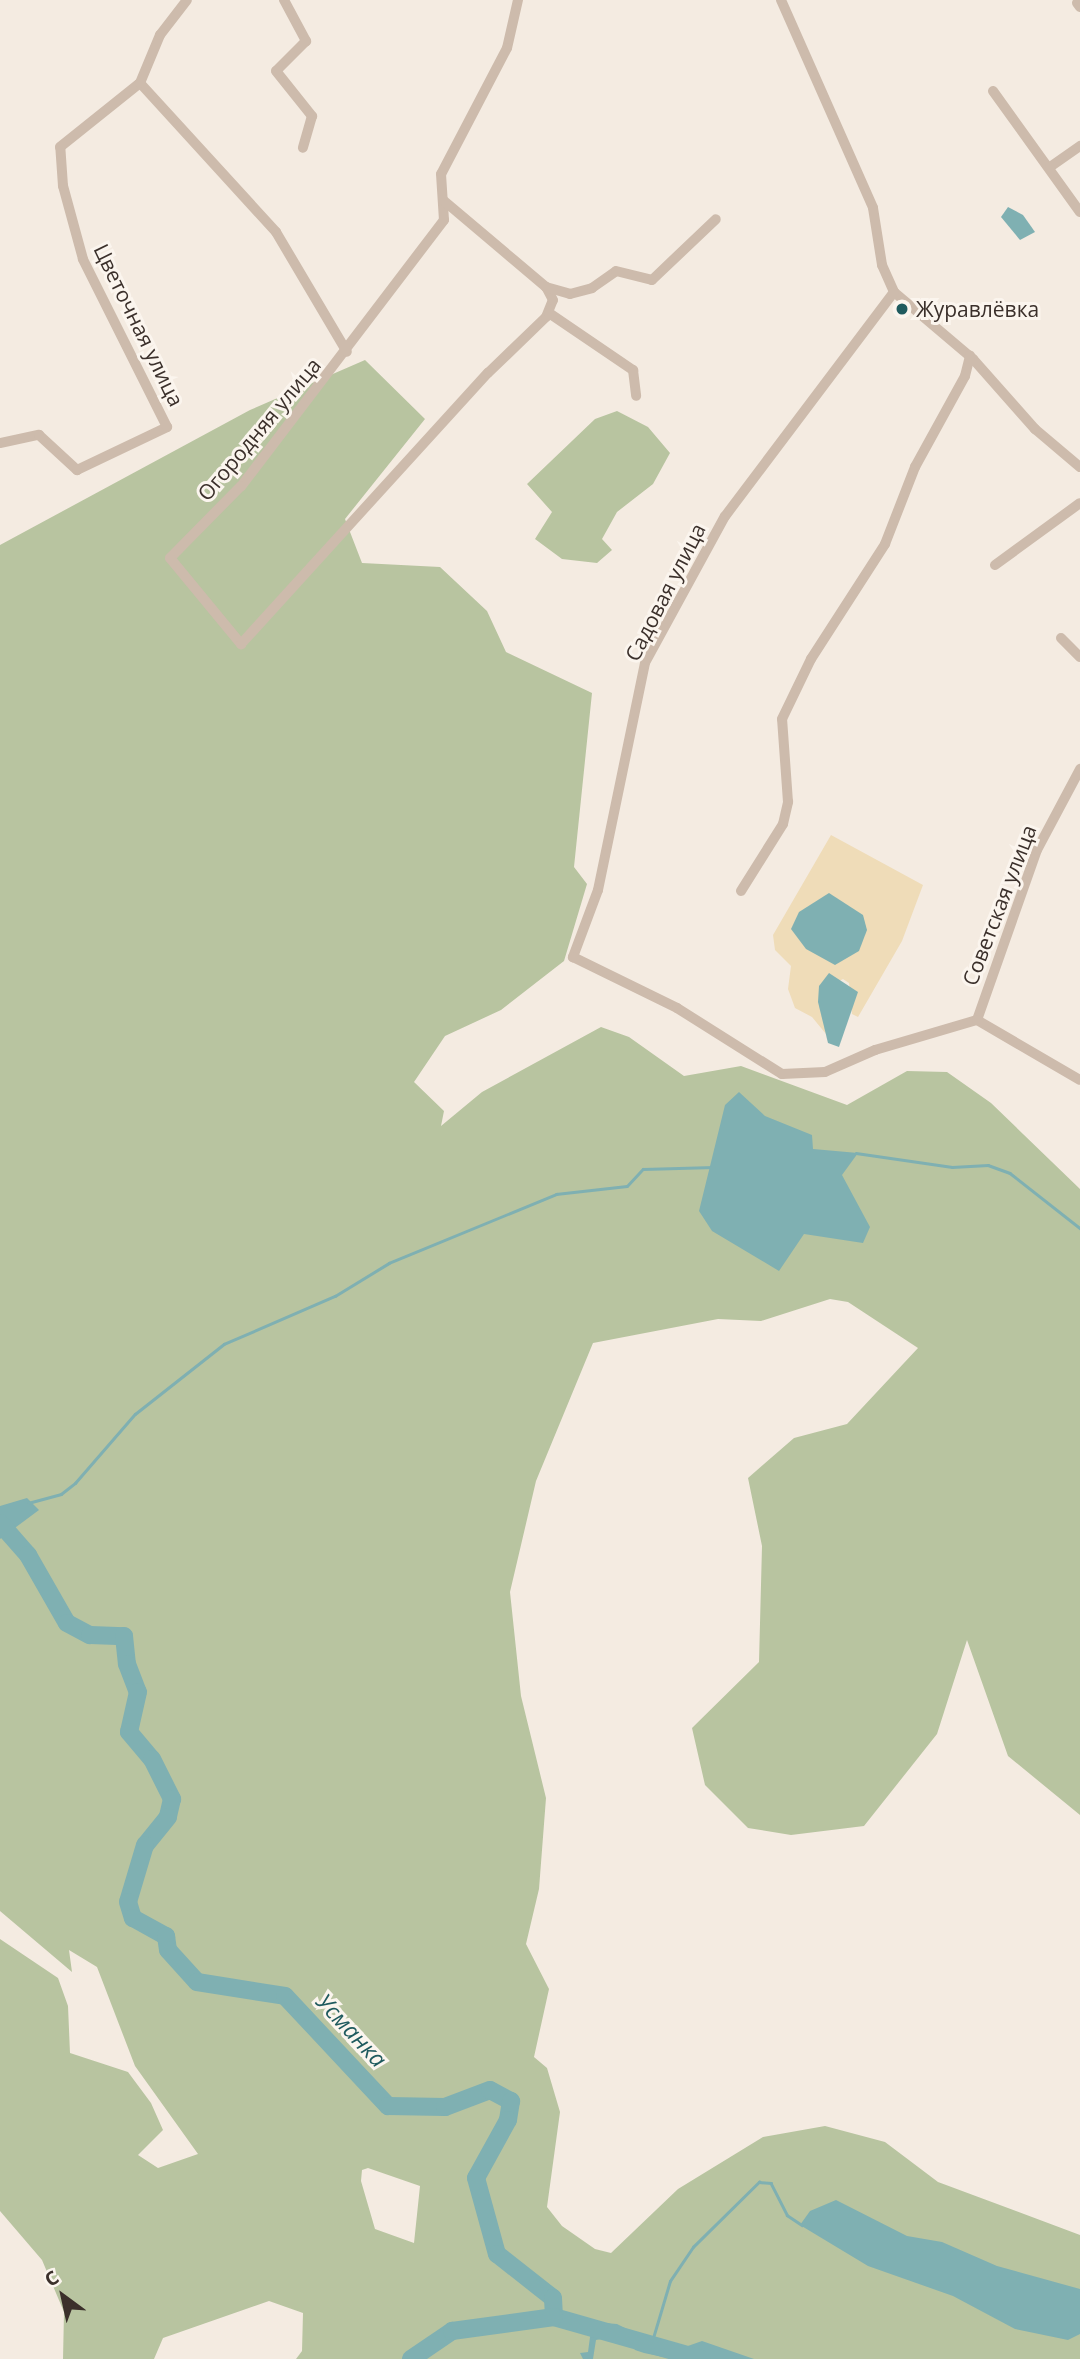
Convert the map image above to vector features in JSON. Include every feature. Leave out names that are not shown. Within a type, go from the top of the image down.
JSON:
[{"type":"street","name":"Цветочная улица","points":[[0,443],[39,435],[77,470],[167,427],[83,259],[63,186],[60,147],[140,83],[160,35],[187,0]]},
{"type":"street","points":[[284,0],[306,41],[276,71],[312,117],[303,148]]},
{"type":"street","name":"Огородняя улица","points":[[518,0],[507,48],[441,174],[444,220],[347,352],[241,486],[170,558],[241,644],[549,313]]},
{"type":"street","points":[[781,0],[873,208],[883,265],[894,292],[970,356],[1035,429],[1080,467]]},
{"type":"street","points":[[140,83],[276,232],[347,352]]},
{"type":"street","points":[[993,91],[1080,212]]},
{"type":"street","points":[[1050,167],[1080,146]]},
{"type":"street","points":[[443,200],[546,287],[553,300],[549,313],[633,370],[636,396]]},
{"type":"street","points":[[546,287],[570,294],[592,288],[616,271],[652,280],[716,219]]},
{"type":"street","name":"Садовая улица","points":[[894,292],[725,516],[645,663],[598,890],[573,957],[677,1008],[782,1074],[825,1072],[875,1050],[977,1020]]},
{"type":"street","points":[[741,891],[783,824],[788,802],[782,719],[811,659],[885,544],[970,356]]},
{"type":"street","points":[[995,565],[1080,503]]},
{"type":"street","points":[[1061,638],[1080,657]]},
{"type":"street","name":"Советская улица","points":[[977,1020],[1037,850],[1080,769]]},
{"type":"street","points":[[977,1020],[1080,1080]]},
{"type":"green space","points":[[365,360],[425,419],[345,519],[362,563],[440,567],[487,611],[506,652],[592,693],[574,867],[587,884],[564,961],[501,1010],[445,1036],[414,1082],[444,1111],[441,1126],[482,1092],[601,1027],[629,1037],[684,1076],[741,1066],[847,1105],[907,1071],[947,1072],[991,1103],[1080,1189],[1080,1815],[1008,1756],[967,1640],[937,1734],[864,1826],[791,1835],[748,1828],[705,1785],[692,1728],[759,1662],[762,1546],[748,1478],[794,1438],[847,1424],[918,1348],[848,1302],[830,1299],[761,1321],[718,1319],[593,1343],[536,1481],[510,1592],[521,1696],[546,1798],[539,1889],[526,1944],[549,1989],[534,2057],[547,2068],[560,2112],[547,2207],[562,2226],[595,2249],[611,2253],[678,2189],[763,2137],[825,2126],[885,2142],[938,2182],[1080,2235],[1080,2359],[296,2359],[302,2351],[303,2313],[269,2301],[163,2338],[154,2359],[63,2359],[64,2312],[42,2260],[0,2211],[0,1939],[58,1978],[68,2006],[70,2053],[128,2072],[151,2103],[163,2130],[138,2155],[158,2168],[198,2154],[135,2066],[97,1967],[69,1950],[72,1972],[0,1911],[0,545],[250,410]],"holes":[[[368,2168],[420,2186],[414,2243],[375,2229],[361,2181],[362,2170]]]},
{"type":"green space","points":[[617,411],[648,427],[670,453],[653,484],[617,512],[602,539],[612,550],[597,563],[562,559],[535,539],[552,512],[527,484],[595,419]]},
{"type":"sand","points":[[831,835],[923,885],[902,941],[858,1017],[852,1014],[849,983],[843,979],[819,991],[826,1034],[812,1017],[795,1008],[788,989],[791,966],[775,950],[773,935]]},
{"type":"water","points":[[1008,207],[1023,215],[1035,232],[1020,240],[1001,217]]},
{"type":"water","points":[[829,893],[863,915],[867,930],[859,951],[835,965],[806,949],[791,929],[799,912]]},
{"type":"water","points":[[829,973],[858,992],[839,1047],[828,1043],[818,1002],[819,986]]},
{"type":"water","points":[[739,1092],[765,1116],[812,1135],[813,1149],[858,1153],[842,1175],[870,1227],[863,1243],[804,1234],[779,1271],[712,1231],[699,1211],[725,1105]]},
{"type":"water","points":[[27,1498],[39,1510],[0,1539],[0,1506]]},
{"type":"water","points":[[836,2200],[907,2236],[942,2242],[997,2266],[1080,2289],[1080,2334],[1068,2340],[1015,2329],[953,2296],[868,2266],[800,2225],[810,2211]]},
{"type":"water","points":[[592,2322],[617,2324],[635,2333],[596,2340],[593,2359],[583,2359],[580,2353],[588,2352]]},
{"type":"water","points":[[636,2334],[685,2347],[702,2341],[754,2359],[673,2359],[644,2353],[635,2350],[629,2338]]},
{"type":"waterway","points":[[856,1153],[952,1167],[988,1165],[1010,1173],[1080,1228]]},
{"type":"waterway","points":[[28,1503],[61,1494],[75,1483],[135,1414],[224,1344],[335,1296],[389,1263],[556,1194],[627,1186],[643,1169],[714,1167]]},
{"type":"waterway","name":"Усманка","points":[[0,1523],[28,1555],[67,1623],[90,1635],[124,1636],[127,1664],[138,1692],[129,1732],[152,1759],[172,1799],[168,1817],[145,1845],[128,1902],[133,1918],[166,1936],[168,1950],[197,1982],[285,1996],[388,2106],[445,2107],[490,2090],[511,2101],[508,2120],[476,2178],[497,2254],[553,2298],[554,2317],[701,2359]]},
{"type":"waterway","points":[[653,2338],[670,2281],[693,2247],[759,2182],[771,2183],[787,2215],[802,2225]]},
{"type":"waterway","points":[[411,2359],[452,2331],[554,2317]]},
{"type":"place","name":"Журавлёвка","points":[[902,309]]}]
